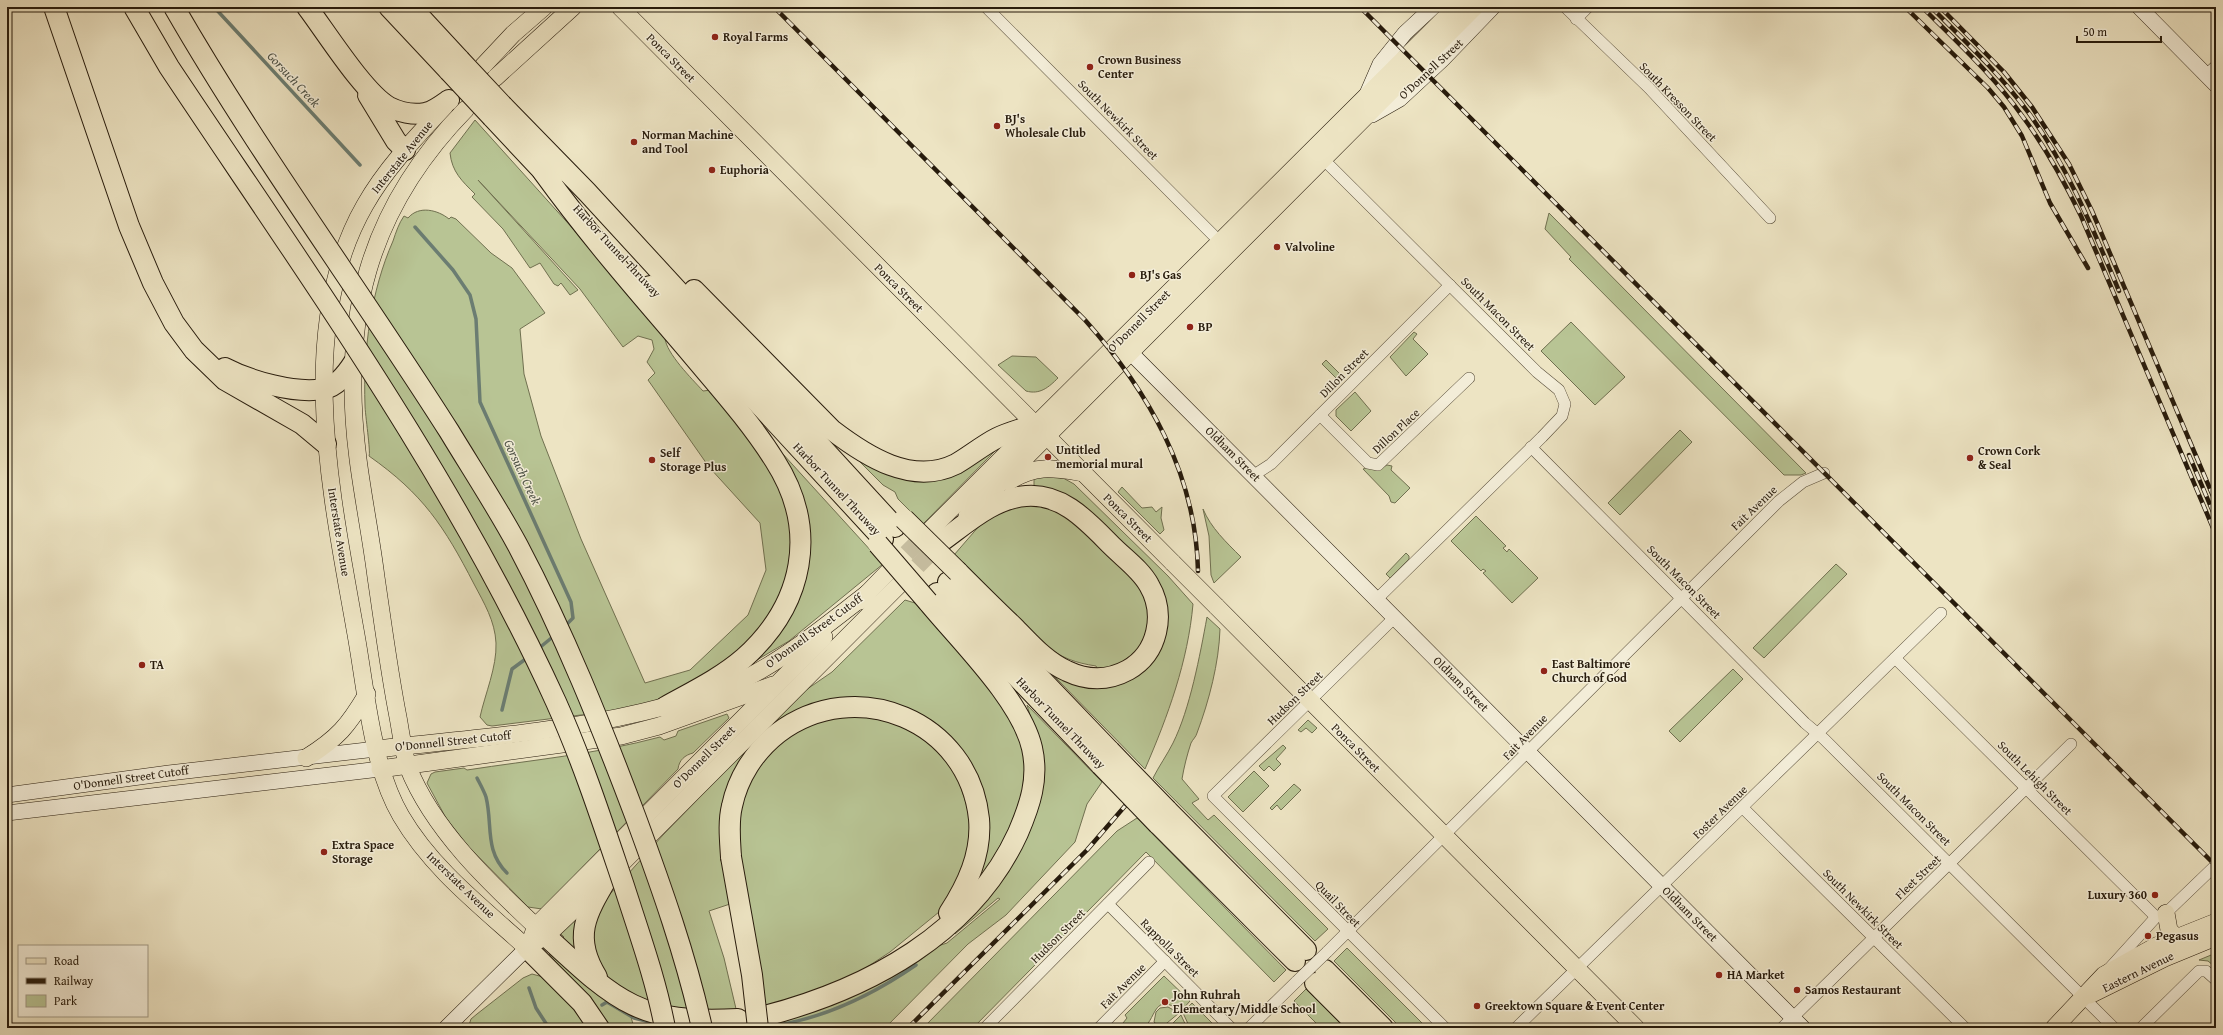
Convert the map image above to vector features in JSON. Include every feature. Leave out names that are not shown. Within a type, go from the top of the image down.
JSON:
[{"type":"highway","points":[[54,7],[129,226],[150,277],[174,323],[194,350],[225,380],[302,424],[326,444]]},
{"type":"highway","points":[[134,7],[169,67],[405,423],[483,556],[556,702],[581,763],[603,821],[644,950],[665,1028]]},
{"type":"highway","points":[[174,7],[262,148],[432,405],[518,546],[586,689],[613,756],[659,880],[680,947],[702,1028]]},
{"type":"highway","points":[[307,7],[357,75],[379,100],[389,107],[402,112],[414,114],[427,113],[456,102]]},
{"type":"highway","name":"Harbor Tunnel Thruway","points":[[389,7],[455,65]]},
{"type":"highway","name":"Harbor Tunnel Thruway","points":[[411,7],[455,65],[497,111],[543,172],[709,350],[849,504],[890,532]]},
{"type":"highway","points":[[357,75],[396,141],[405,150]]},
{"type":"highway","name":"Harbor Tunnel Thruway","points":[[497,111],[587,192],[793,418],[890,532]]},
{"type":"highway","points":[[543,172],[582,226],[724,393],[760,438],[776,461],[790,488],[800,520],[801,555],[793,589],[782,612],[763,638],[743,658],[714,680],[665,707]]},
{"type":"highway","points":[[587,192],[602,198],[832,430],[874,459],[904,469],[941,469],[956,464],[999,437],[1041,430]]},
{"type":"highway","points":[[194,350],[232,371],[267,384],[296,389],[324,389],[342,378],[354,362]]},
{"type":"highway","points":[[890,532],[942,587],[1032,646],[1058,666],[1072,673],[1096,679],[1106,679],[1122,673],[1138,663],[1150,649],[1154,641],[1158,610],[1149,585],[1081,516],[1062,504],[1038,496],[1014,497],[1002,501],[937,538]]},
{"type":"highway","points":[[890,532],[942,587],[1027,732],[1032,748],[1035,773],[1033,796],[1021,826],[1004,859],[984,888],[966,909],[912,954],[868,979],[832,996],[762,1022],[731,857],[732,806],[737,788],[745,770],[756,753],[787,727],[803,717],[822,711],[856,706],[892,713],[923,727],[948,748],[958,761],[971,786],[979,820],[978,848],[972,870],[963,892],[947,915],[898,961]]},
{"type":"highway","name":"Harbor Tunnel Thruway","points":[[942,587],[1162,817],[1301,956]]},
{"type":"highway","points":[[605,989],[585,955],[582,938],[585,921],[591,906],[608,877]]},
{"type":"highway","points":[[541,931],[605,989],[637,1008],[672,1018],[738,1019]]},
{"type":"highway","points":[[527,948],[572,992],[599,1028]]},
{"type":"highway","points":[[1316,972],[1360,1028]]},
{"type":"highway","points":[[1316,972],[1383,1028]]},
{"type":"main road","points":[[483,66],[513,34],[544,7]]},
{"type":"main road","points":[[495,78],[574,7]]},
{"type":"main road","name":"Ponca Street","points":[[620,7],[1636,1028]]},
{"type":"main road","name":"O'Donnell Street","points":[[937,538],[1041,430],[1318,154],[1366,96],[1456,7]]},
{"type":"main road","name":"O'Donnell Street","points":[[1318,154],[1361,122],[1476,7]]},
{"type":"main road","name":"Interstate Avenue","points":[[456,102],[405,150],[373,191],[352,230],[338,271],[329,313],[324,389],[326,444],[338,534],[376,749],[380,769],[386,787],[401,816],[428,854],[446,874],[527,948]]},
{"type":"main road","name":"Interstate Avenue","points":[[456,102],[383,226],[372,253],[364,280],[357,319],[354,362],[358,457],[391,682],[408,765],[435,817],[455,844],[541,931]]},
{"type":"main road","name":"O'Donnell Street","points":[[937,538],[989,494],[1041,430]]},
{"type":"main road","points":[[989,494],[1022,473],[1040,468],[1054,468],[1084,474]]},
{"type":"main road","name":"O'Donnell Street","points":[[527,948],[541,931],[778,683],[868,593],[894,578],[814,670],[608,877],[541,931]]},
{"type":"main road","name":"O'Donnell Street Cutoff","points":[[376,749],[547,731],[610,720],[665,707],[713,692],[751,676],[792,651],[868,593]]},
{"type":"main road","name":"O'Donnell Street Cutoff","points":[[380,769],[621,736],[659,726],[814,670]]},
{"type":"main road","points":[[306,758],[328,745],[340,733],[350,722],[367,694]]},
{"type":"main road","points":[[2161,915],[2169,930],[2177,938]]},
{"type":"main road","name":"Eastern Avenue","points":[[2054,1028],[2104,975],[2135,956],[2216,922]]},
{"type":"main road","name":"Eastern Avenue","points":[[2083,998],[2164,958],[2216,937]]},
{"type":"street","name":"South Newkirk Street","points":[[986,7],[1225,247]]},
{"type":"street","name":"O'Donnell Street","points":[[1366,96],[1380,64],[1405,33],[1433,7]]},
{"type":"street","name":"O'Donnell Street","points":[[1361,122],[1400,99],[1442,60],[1493,7]]},
{"type":"street","name":"South Kresson Street","points":[[1564,7],[1649,88],[1770,218]]},
{"type":"street","points":[[1576,19],[1588,7]]},
{"type":"street","points":[[2139,7],[2213,75]]},
{"type":"street","name":"South Macon Street","points":[[1318,154],[1537,372],[1559,390],[1564,398],[1565,410],[1562,416],[1531,447],[2114,1028]]},
{"type":"street","name":"Dillon Street","points":[[1254,475],[1267,467],[1450,285]]},
{"type":"street","name":"Oldham Street","points":[[1125,346],[1376,600],[1529,751],[1793,1024]]},
{"type":"street","name":"Dillon Place","points":[[1320,415],[1368,463],[1378,465],[1469,378]]},
{"type":"street","points":[[1376,600],[1531,447]]},
{"type":"street","name":"Fait Avenue","points":[[1249,1028],[1316,972],[1347,932],[1779,501],[1803,482],[1824,473]]},
{"type":"street","name":"Foster Avenue","points":[[1516,1028],[1941,613]]},
{"type":"street","name":"Hudson Street","points":[[1213,796],[1394,618]]},
{"type":"street","name":"South Lehigh Street","points":[[1895,658],[2026,789],[2161,915]]},
{"type":"street","name":"Fleet Street","points":[[1793,1024],[1874,938],[2071,744]]},
{"type":"street","name":"O'Donnell Street Cutoff","points":[[7,795],[169,773],[376,749]]},
{"type":"street","name":"O'Donnell Street Cutoff","points":[[7,813],[380,769]]},
{"type":"street","name":"Quail Street","points":[[1213,796],[1347,932],[1445,1028]]},
{"type":"street","name":"South Newkirk Street","points":[[1743,808],[1965,1028]]},
{"type":"street","name":"Hudson Street","points":[[985,1028],[1149,862]]},
{"type":"street","name":"Eastern Avenue","points":[[2104,975],[2122,952],[2216,865]]},
{"type":"street","name":"Rappolla Street","points":[[1108,904],[1230,1028]]},
{"type":"street","name":"O'Donnell Street","points":[[446,1028],[527,948]]},
{"type":"street","name":"Fait Avenue","points":[[1099,1028],[1165,961]]},
{"type":"street","points":[[2142,1028],[2199,971],[2206,971],[2216,980]]},
{"type":"green space","points":[[475,120],[629,291],[665,338],[666,344],[680,366],[703,391],[711,390],[785,487],[795,565],[760,635],[696,686],[651,702],[613,711],[492,726],[487,725],[480,717],[493,671],[496,643],[494,627],[482,598],[453,545],[430,512],[404,484],[369,456],[365,405],[365,363],[370,321],[379,280],[396,231],[404,216],[408,218],[412,214],[423,210],[434,211],[449,219],[451,217],[456,219],[491,253],[512,268],[545,313],[520,329],[524,374],[541,436],[581,539],[645,683],[690,670],[748,615],[766,570],[760,523],[709,467],[648,380],[655,373],[647,362],[654,349],[652,340],[638,336],[623,347],[580,289],[478,180],[578,290],[570,295],[561,283],[558,286],[554,284],[540,263],[530,268],[503,229],[472,197],[475,194],[455,171],[450,153]]},
{"type":"green space","points":[[1549,213],[1806,473],[1801,475],[1784,475],[1569,259],[1571,257],[1545,229]]},
{"type":"green space","points":[[1571,322],[1625,377],[1595,405],[1541,351]]},
{"type":"green space","points":[[1414,332],[1417,334],[1413,339],[1428,354],[1406,376],[1390,357]]},
{"type":"green space","points":[[1012,356],[1036,357],[1058,378],[1048,387],[1040,391],[1026,391],[998,365]]},
{"type":"green space","points":[[1326,360],[1341,375],[1337,379],[1322,364]]},
{"type":"green space","points":[[1355,392],[1371,411],[1351,431],[1336,416],[1336,410]]},
{"type":"green space","points":[[1680,430],[1692,442],[1620,515],[1608,503]]},
{"type":"green space","points":[[772,442],[883,564],[789,641],[745,667],[808,566]]},
{"type":"green space","points":[[993,448],[995,451],[923,524],[898,499],[895,492],[883,485],[855,457],[889,473]]},
{"type":"green space","points":[[1387,465],[1392,466],[1391,470],[1410,488],[1395,503],[1391,502],[1389,496],[1363,469],[1379,469]]},
{"type":"green space","points":[[1041,476],[1063,478],[1074,484],[1168,576],[1193,604],[1187,646],[1176,688],[1162,729],[1145,769],[1011,632],[1047,666],[1133,673],[1159,594],[1034,488],[1034,478]]},
{"type":"green space","points":[[1122,487],[1142,508],[1152,507],[1156,512],[1162,507],[1161,518],[1164,530],[1160,534],[1118,492]]},
{"type":"green space","points":[[1034,503],[1068,514],[1142,588],[1150,618],[1143,641],[1137,651],[1117,666],[1098,670],[1096,666],[1069,659],[1051,650],[954,555],[980,525],[1001,510]]},
{"type":"green space","points":[[1203,509],[1215,529],[1241,557],[1214,583],[1211,575],[1209,536]]},
{"type":"green space","points":[[1476,516],[1506,546],[1503,548],[1507,552],[1509,549],[1538,578],[1512,603],[1483,573],[1486,571],[1483,569],[1481,571],[1451,541]]},
{"type":"green space","points":[[1406,553],[1409,556],[1409,559],[1390,578],[1386,574]]},
{"type":"green space","points":[[1836,564],[1847,574],[1764,658],[1753,648]]},
{"type":"green space","points":[[905,600],[915,603],[1001,701],[1026,747],[1025,801],[976,889],[978,870],[966,763],[852,699],[738,767],[733,903],[709,911],[724,958],[737,1013],[678,1011],[622,992],[606,978],[591,948],[597,914],[601,904],[663,835],[800,694],[832,672]]},
{"type":"green space","points":[[1207,617],[1220,629],[1218,655],[1206,708],[1197,734],[1191,743],[1182,779],[1199,799],[1192,803],[1208,820],[1214,815],[1328,929],[1315,941],[1153,778],[1173,743],[1179,729],[1194,682]]},
{"type":"green space","points":[[1733,669],[1743,679],[1680,742],[1669,731]]},
{"type":"green space","points":[[1027,705],[1102,782],[1087,804],[1075,842],[1006,915],[968,944],[885,1028],[766,1028],[766,1022],[836,1003],[866,990],[899,972],[935,947],[947,943],[1000,899],[998,898],[955,934],[954,933],[973,913],[1041,753]]},
{"type":"green space","points":[[864,713],[922,734],[956,772],[971,819],[967,864],[939,912],[890,952],[861,971],[829,986],[764,1007],[740,875],[738,855],[740,813],[745,793],[753,776],[764,760],[777,746],[794,733],[819,721]]},
{"type":"green space","points":[[727,714],[729,718],[693,753],[683,758],[678,769],[542,909],[528,907],[468,846],[446,818],[427,783],[431,774],[435,772],[464,768],[467,770],[564,756],[612,748],[660,737],[664,740],[676,736],[678,731]]},
{"type":"green space","points":[[1308,720],[1317,728],[1312,733],[1306,728],[1301,732],[1298,730]]},
{"type":"green space","points":[[1283,745],[1286,748],[1276,759],[1281,764],[1274,771],[1269,766],[1264,771],[1259,766]]},
{"type":"green space","points":[[1254,771],[1269,786],[1243,812],[1228,797]]},
{"type":"green space","points":[[1294,784],[1301,790],[1281,810],[1277,805],[1272,810],[1270,808]]},
{"type":"green space","points":[[1137,818],[1286,970],[1274,982],[1146,852],[973,1028],[923,1028],[1117,831]]},
{"type":"green space","points":[[581,915],[580,954],[562,939],[564,937],[561,934]]},
{"type":"green space","points":[[1347,948],[1427,1028],[1401,1028],[1334,961]]},
{"type":"green space","points":[[553,950],[630,1013],[634,1028],[607,1028],[585,997],[549,954]]},
{"type":"green space","points":[[2216,953],[2216,964],[2214,966],[2208,961],[2199,960]]},
{"type":"green space","points":[[532,974],[547,978],[590,1028],[468,1028],[471,1019],[523,978]]},
{"type":"green space","points":[[1164,976],[1190,1001],[1181,1011],[1166,1004],[1161,1005],[1157,1008],[1144,1028],[1119,1028],[1127,1018],[1125,1015]]},
{"type":"green space","points":[[1306,989],[1345,1028],[1321,1028],[1294,1001]]},
{"type":"green space","points":[[1192,1003],[1217,1028],[1190,1028],[1183,1013]]},
{"type":"green space","points":[[1168,1007],[1179,1013],[1161,1028],[1154,1022],[1156,1012],[1160,1008]]},
{"type":"green space","points":[[1181,1015],[1187,1028],[1172,1028],[1171,1025]]},
{"type":"waterway","name":"Gorsuch Creek","points":[[214,7],[360,165]]},
{"type":"waterway","name":"Gorsuch Creek","points":[[415,227],[453,270],[470,295],[476,319],[480,402],[571,602],[573,618],[564,627]]},
{"type":"waterway","name":"Gorsuch Creek","points":[[538,649],[555,635]]},
{"type":"waterway","name":"Gorsuch Creek","points":[[502,710],[512,669],[527,658]]},
{"type":"waterway","name":"Gorsuch Creek","points":[[477,778],[486,797],[492,846],[495,855],[507,873]]},
{"type":"waterway","points":[[764,1027],[784,1024],[824,1013],[862,997],[916,965]]},
{"type":"waterway","name":"Gorsuch Creek","points":[[529,988],[536,1008],[549,1028]]},
{"type":"waterway","points":[[602,1005],[607,1002],[634,1018],[658,1024]]},
{"type":"tunnel","points":[[889,571],[929,531]]},
{"type":"tunnel","points":[[900,584],[941,542]]},
{"type":"railway","points":[[774,7],[1085,320],[1108,347],[1129,375],[1148,405],[1164,435],[1178,467],[1188,500],[1195,535],[1198,571]]},
{"type":"railway","points":[[1360,7],[2216,866]]},
{"type":"railway","points":[[1905,7],[1988,88],[2004,107],[2022,136],[2050,203],[2088,268]]},
{"type":"railway","points":[[1922,7],[2000,87],[2031,129],[2061,177],[2081,216],[2216,535]]},
{"type":"railway","points":[[1931,7],[2006,84],[2042,133],[2068,176],[2119,291]]},
{"type":"railway","points":[[1940,7],[2004,72],[2032,107],[2069,164],[2092,211],[2216,503]]},
{"type":"railway","points":[[2189,455],[2216,519]]},
{"type":"railway","points":[[908,1028],[1087,850],[1125,806]]},
{"type":"place","name":"Royal Farms","points":[[715,37]]},
{"type":"place","name":"Crown Business Center","points":[[1090,67]]},
{"type":"place","name":"BJ's Wholesale Club","points":[[997,126]]},
{"type":"place","name":"Norman Machine and Tool","points":[[634,142]]},
{"type":"place","name":"Euphoria","points":[[712,170]]},
{"type":"place","name":"Valvoline","points":[[1277,247]]},
{"type":"place","name":"BJ's Gas","points":[[1132,275]]},
{"type":"place","name":"BP","points":[[1190,327]]},
{"type":"place","name":"Untitled memorial mural","points":[[1048,457]]},
{"type":"place","name":"Crown Cork & Seal","points":[[1970,458]]},
{"type":"place","name":"Self Storage Plus","points":[[652,460]]},
{"type":"place","name":"TA","points":[[142,665]]},
{"type":"place","name":"East Baltimore Church of God","points":[[1544,671]]},
{"type":"place","name":"Extra Space Storage","points":[[324,852]]},
{"type":"place","name":"Luxury 360","points":[[2155,895]]},
{"type":"place","name":"Pegasus","points":[[2148,936]]},
{"type":"place","name":"HA Market","points":[[1719,975]]},
{"type":"place","name":"Samos Restaurant","points":[[1797,990]]},
{"type":"place","name":"John Ruhrah Elementary/Middle School","points":[[1165,1002]]},
{"type":"place","name":"Greektown Square & Event Center","points":[[1477,1006]]}]
